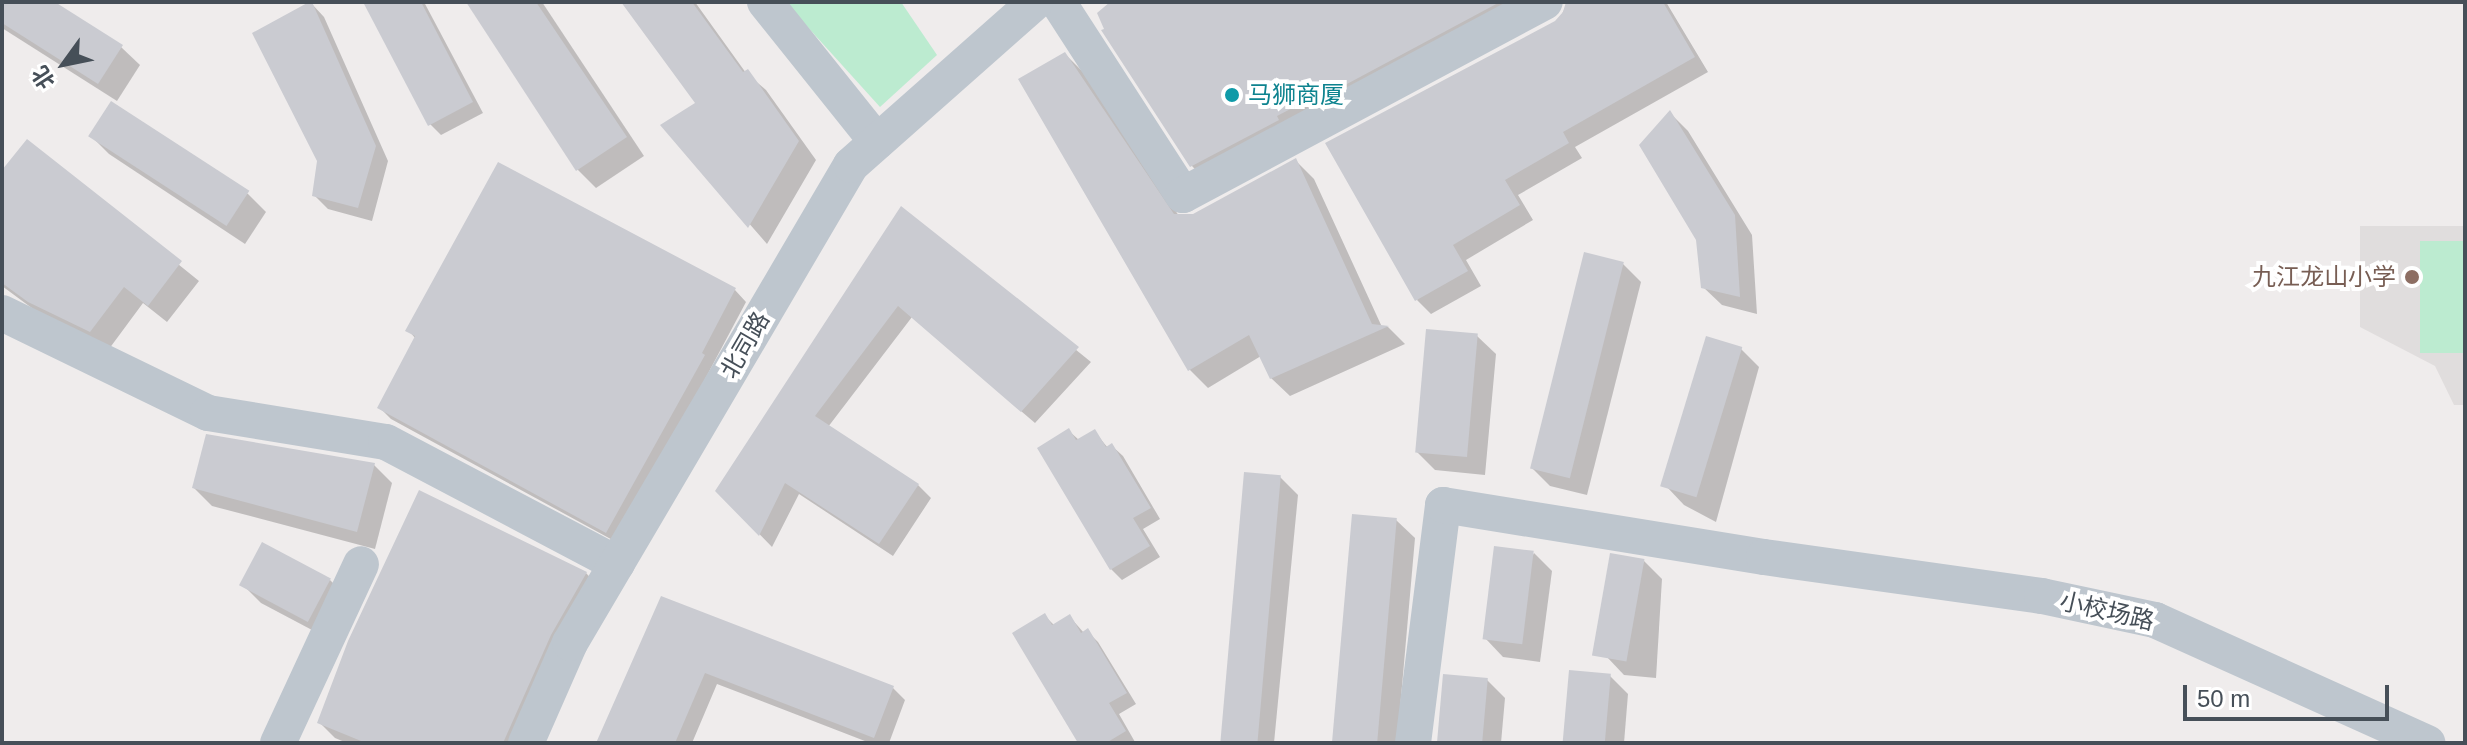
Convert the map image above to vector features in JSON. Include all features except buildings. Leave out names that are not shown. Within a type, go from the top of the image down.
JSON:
[{"type":"street","points":[[765,2],[877,142]]},
{"type":"street","name":"北司路","points":[[526,743],[570,643],[851,165],[1035,2]]},
{"type":"street","points":[[1058,2],[1183,195],[1545,2]]},
{"type":"street","points":[[2,313],[208,413],[386,442],[617,564]]},
{"type":"street","name":"小校场路","points":[[1413,743],[1443,505],[1764,557],[2042,596],[2155,620],[2427,743]]},
{"type":"street","points":[[288,740],[361,564]]},
{"type":"shaded area","name":"九江龙山小学","points":[[2360,226],[2465,226],[2465,405],[2454,405],[2435,366],[2360,327]]},
{"type":"green space","points":[[785,2],[901,2],[937,55],[880,107]]},
{"type":"green space","points":[[2420,241],[2465,241],[2465,353],[2420,353]]},
{"type":"place","name":"马狮商厦","points":[[1232,95]]},
{"type":"place","name":"九江龙山小学","points":[[2412,277]]}]
